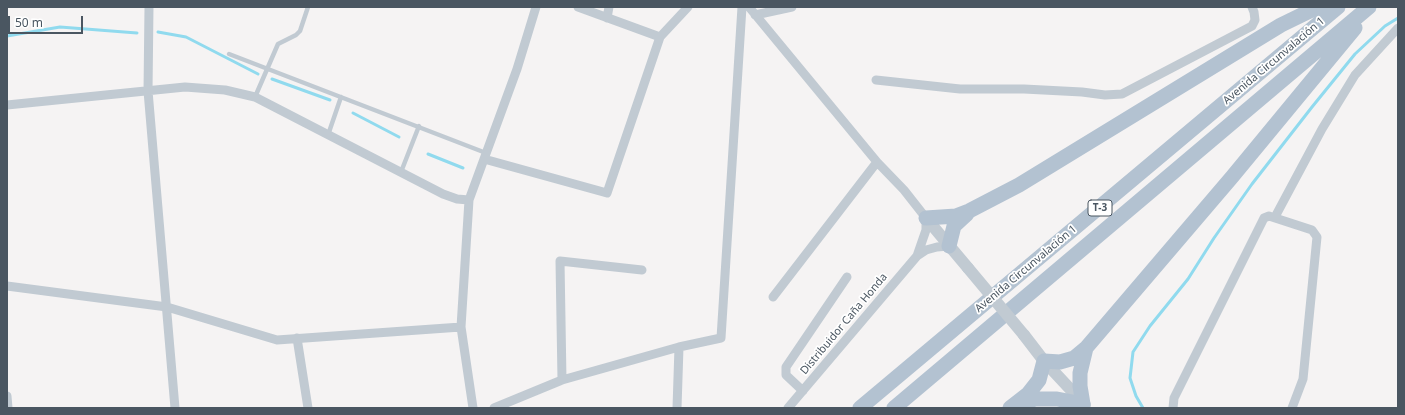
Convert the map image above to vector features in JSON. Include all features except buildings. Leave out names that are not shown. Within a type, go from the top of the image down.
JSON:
[{"type":"main road","points":[[926,218],[956,216],[969,211],[1019,185],[1282,25],[1318,7]]},
{"type":"main road","name":"Avenida Circunvalación 1","points":[[860,408],[1338,7]]},
{"type":"main road","name":"Avenida Circunvalación 1","points":[[894,408],[1369,7]]},
{"type":"main road","points":[[1013,406],[1028,394],[1039,380],[1044,361],[1060,362],[1074,358],[1086,348],[1232,177],[1372,7]]},
{"type":"main road","points":[[949,246],[954,226],[969,211]]},
{"type":"main road","points":[[1086,348],[1080,373],[1080,386],[1086,406]]},
{"type":"main road","points":[[1013,406],[1035,398],[1057,399],[1086,406]]},
{"type":"street","points":[[149,7],[148,91],[175,408]]},
{"type":"street","points":[[473,408],[460,327],[469,200],[517,69],[536,7]]},
{"type":"street","points":[[578,7],[660,37]]},
{"type":"street","points":[[607,18],[609,7]]},
{"type":"street","points":[[485,156],[607,193],[660,37],[688,7]]},
{"type":"street","points":[[499,407],[562,380],[679,347],[721,338],[742,7]]},
{"type":"street","points":[[749,7],[877,162],[904,190],[1044,361],[1086,406]]},
{"type":"street","points":[[756,16],[792,7]]},
{"type":"street","points":[[876,80],[960,89],[1024,89],[1082,92],[1105,95],[1122,94],[1252,26],[1255,20],[1252,7]]},
{"type":"street","points":[[1275,217],[1322,128],[1355,75],[1398,28]]},
{"type":"street","points":[[7,105],[185,87],[225,90],[255,97],[443,194],[457,199],[469,200]]},
{"type":"street","points":[[773,297],[877,162]]},
{"type":"street","points":[[1173,408],[1174,398],[1264,218],[1269,216],[1312,230],[1317,237],[1303,379],[1292,408]]},
{"type":"street","name":"Distribuidor Caña Honda","points":[[917,256],[926,230],[926,218]]},
{"type":"street","name":"Distribuidor Caña Honda","points":[[788,408],[917,256],[926,250],[949,246]]},
{"type":"street","points":[[562,380],[560,261],[642,270]]},
{"type":"street","points":[[803,391],[786,374],[786,366],[847,277]]},
{"type":"street","points":[[7,286],[167,307],[277,340],[460,327]]},
{"type":"street","points":[[297,338],[308,408]]},
{"type":"street","points":[[678,408],[679,347]]},
{"type":"street","points":[[7,396],[8,408]]},
{"type":"lane","points":[[255,97],[278,44],[296,35],[300,31],[308,7]]},
{"type":"lane","points":[[229,54],[266,70],[419,126],[485,156]]},
{"type":"lane","points":[[328,135],[341,97]]},
{"type":"lane","points":[[401,172],[419,126]]},
{"type":"waterway","points":[[1143,408],[1136,396],[1130,378],[1133,352],[1150,326],[1188,279],[1214,238],[1252,184],[1312,107],[1355,54],[1385,26],[1398,18]]},
{"type":"waterway","points":[[7,36],[60,27],[137,33]]},
{"type":"waterway","points":[[158,32],[186,37],[258,74]]},
{"type":"waterway","points":[[272,79],[330,100]]},
{"type":"waterway","points":[[353,113],[399,137]]},
{"type":"waterway","points":[[428,154],[463,168]]}]
